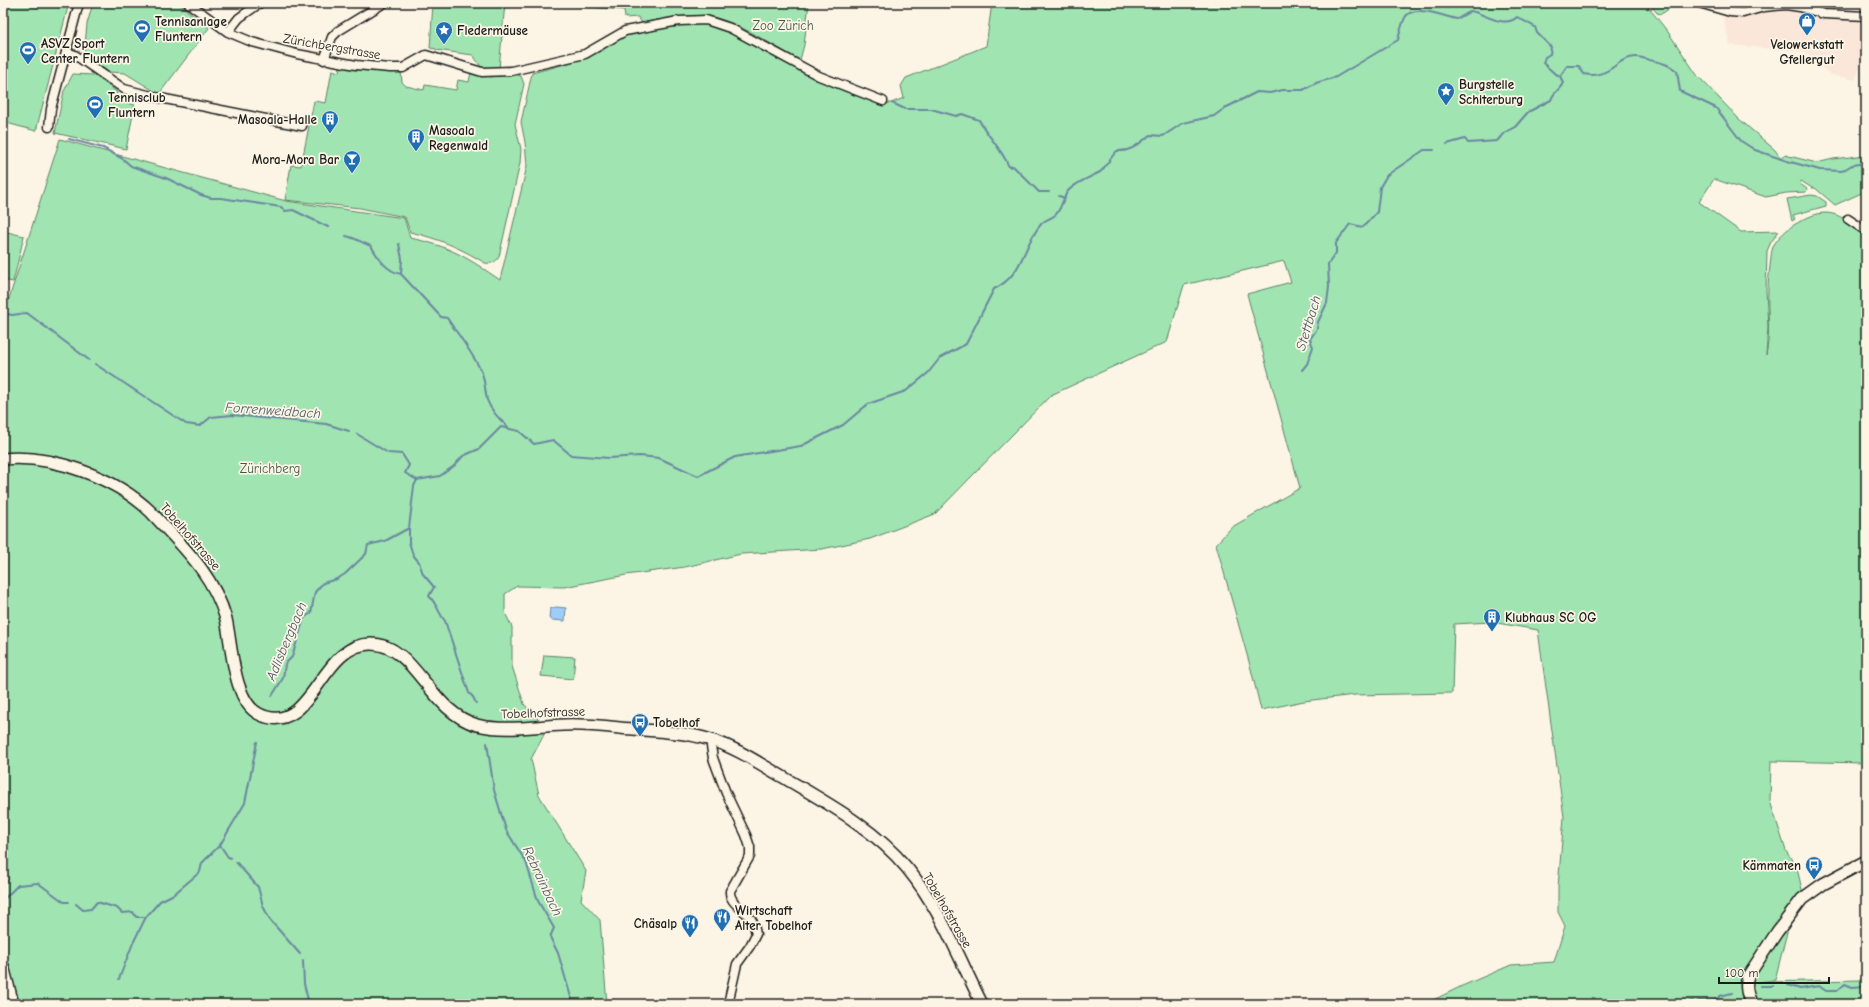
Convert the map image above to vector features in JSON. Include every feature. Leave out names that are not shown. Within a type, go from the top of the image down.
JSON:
[{"type":"main road","name":"Tobelhofstrasse","points":[[3,460],[25,458],[41,459],[72,467],[115,487],[141,502],[212,582],[221,603],[227,623],[239,685],[249,706],[264,716],[281,717],[296,710],[310,698],[332,664],[342,654],[356,646],[374,644],[389,647],[402,656],[446,707],[463,719],[478,725],[507,729],[560,725],[589,725],[678,734],[712,741],[732,748],[812,794],[860,825],[888,848],[907,869],[930,901],[982,1004]]},
{"type":"main road","points":[[1752,1004],[1746,992],[1748,976],[1794,909],[1808,893],[1866,861]]},
{"type":"main road","points":[[3,966],[13,1004]]},
{"type":"street","points":[[49,127],[52,109],[79,3]]},
{"type":"street","name":"Zürichbergstrasse","points":[[188,3],[228,32],[271,48],[324,60],[390,68],[403,68],[426,55],[482,72],[498,73],[585,54],[629,30],[679,21],[706,20],[730,28],[819,76],[883,101]]},
{"type":"street","points":[[228,32],[239,18],[260,3]]},
{"type":"street","points":[[324,60],[332,37],[338,31],[384,3]]},
{"type":"street","points":[[1699,3],[1730,12],[1743,13],[1764,7],[1786,5],[1800,7],[1824,14],[1866,16]]},
{"type":"street","points":[[67,52],[76,55],[124,89],[160,98],[302,126]]},
{"type":"street","points":[[1848,219],[1866,231]]},
{"type":"street","points":[[712,741],[711,746],[713,758],[726,793],[746,835],[750,847],[750,856],[730,890],[730,895],[732,901],[743,909],[752,920],[756,934],[737,964],[728,1004]]},
{"type":"shaded area","points":[[1732,3],[1843,3],[1841,15],[1866,16],[1866,54],[1855,80],[1831,75],[1803,52],[1730,45],[1723,19]]},
{"type":"green space","name":"ASVZ Sport Center Fluntern","points":[[3,3],[69,3],[36,131],[3,122]]},
{"type":"green space","name":"Tennisanlage Fluntern","points":[[93,3],[178,3],[209,28],[159,94],[125,73],[109,72],[84,55],[87,24]]},
{"type":"green space","points":[[433,3],[505,3],[499,69],[491,69],[490,77],[514,74],[521,76],[524,84],[515,124],[521,149],[520,163],[499,257],[496,261],[491,263],[485,263],[458,248],[439,240],[410,232],[405,217],[360,208],[285,200],[291,165],[301,166],[314,101],[326,103],[332,70],[339,72],[340,66],[401,71],[402,82],[406,86],[424,90],[425,85],[456,90],[458,80],[469,82],[471,72],[483,76],[485,68],[481,67],[473,55],[430,48]]},
{"type":"green space","name":"Zoo Zürich","points":[[566,3],[809,3],[804,45],[800,60],[754,34],[717,18],[706,16],[674,17],[642,23],[638,17],[625,18],[624,10],[577,6]]},
{"type":"green space","name":"Zürichberg","points":[[992,3],[1645,3],[1668,32],[1697,75],[1739,119],[1775,150],[1780,157],[1785,155],[1817,163],[1833,159],[1866,155],[1866,191],[1835,205],[1815,188],[1812,188],[1801,181],[1800,184],[1807,189],[1806,192],[1786,193],[1766,197],[1714,179],[1699,202],[1741,232],[1779,231],[1771,242],[1767,251],[1766,291],[1768,327],[1768,285],[1772,251],[1778,239],[1784,233],[1794,225],[1811,216],[1820,213],[1828,213],[1843,218],[1866,234],[1866,763],[1771,761],[1770,801],[1786,851],[1797,868],[1803,894],[1790,920],[1775,980],[1756,982],[1862,980],[1866,940],[1866,1004],[1425,1004],[1511,965],[1554,962],[1565,926],[1558,912],[1558,887],[1564,817],[1538,630],[1491,622],[1454,624],[1452,693],[1355,695],[1304,701],[1261,710],[1216,544],[1232,527],[1300,488],[1247,294],[1291,282],[1284,261],[1184,285],[1167,342],[1051,395],[935,514],[870,539],[822,549],[741,554],[685,567],[626,575],[564,587],[517,586],[505,594],[505,613],[512,627],[512,666],[524,704],[547,729],[531,759],[539,795],[586,871],[581,900],[600,920],[607,1004],[3,1004],[3,886],[9,879],[3,864],[3,308],[6,308],[60,139],[286,201],[404,218],[410,238],[448,249],[468,259],[500,280],[527,166],[525,142],[521,122],[532,73],[584,59],[626,35],[659,27],[705,23],[719,27],[844,91],[878,103],[891,103],[904,98],[901,86],[906,78],[986,46]],"holes":[[[1768,327],[1767,347],[1766,355]]]},
{"type":"green space","points":[[1649,3],[1672,3],[1669,9],[1661,14],[1657,13]]},
{"type":"green space","name":"Tennisclub Fluntern","points":[[73,74],[94,75],[117,92],[115,100],[135,105],[126,149],[55,133],[64,91]]},
{"type":"green space","points":[[1811,195],[1817,196],[1826,202],[1826,206],[1793,215],[1795,219],[1792,221],[1787,199]]},
{"type":"green space","points":[[3,231],[24,236],[13,282],[3,280]]},
{"type":"green space","points":[[544,655],[575,657],[573,679],[541,676]]},
{"type":"water","points":[[556,607],[566,608],[565,621],[552,620],[549,618],[550,609]]},
{"type":"waterway","points":[[476,703],[469,693],[445,621],[429,596],[434,587],[423,574],[419,562],[413,555],[409,542],[409,528],[414,486],[417,480],[440,476],[454,466],[463,456],[479,449],[501,427],[519,431],[534,444],[553,440],[571,455],[609,458],[640,456],[659,458],[698,476],[735,457],[801,446],[843,425],[868,404],[906,391],[928,373],[940,358],[966,344],[994,289],[1004,283],[1018,267],[1030,240],[1042,223],[1056,215],[1071,188],[1102,171],[1117,151],[1131,149],[1150,135],[1163,136],[1183,123],[1214,116],[1225,108],[1257,92],[1270,93],[1283,90],[1303,90],[1316,83],[1336,77],[1398,40],[1401,27],[1406,16],[1416,11],[1431,12],[1457,19],[1471,11],[1494,20],[1506,22],[1517,17],[1535,27],[1537,33],[1551,47],[1550,54],[1545,57],[1543,63],[1554,73],[1560,76],[1567,66],[1579,66],[1584,74],[1593,75],[1607,71],[1623,60],[1636,57],[1664,63],[1677,71],[1680,91],[1716,108],[1741,141],[1755,150],[1820,170],[1842,171],[1852,165],[1866,163]]},
{"type":"waterway","points":[[1447,144],[1465,139],[1468,143],[1497,141],[1504,133],[1515,127],[1528,112],[1551,100],[1553,95],[1563,83],[1560,76]]},
{"type":"waterway","points":[[892,103],[905,109],[931,109],[956,116],[962,114],[979,120],[986,132],[1003,154],[1009,167],[1013,166],[1039,192],[1049,192]]},
{"type":"waterway","points":[[69,139],[103,148],[123,159],[131,166],[166,178],[201,195],[211,198],[221,198],[281,207],[285,211],[293,210],[328,227]]},
{"type":"waterway","name":"Stettbach","points":[[1302,370],[1307,364],[1313,347],[1310,339],[1317,329],[1318,322],[1327,303],[1329,287],[1328,264],[1336,253],[1336,243],[1350,224],[1363,227],[1377,212],[1380,187],[1387,175],[1424,150],[1434,150]]},
{"type":"waterway","points":[[1059,196],[1065,198]]},
{"type":"waterway","points":[[346,236],[371,246],[380,260],[387,267],[401,274],[441,317],[447,318],[482,373],[487,400],[493,412],[508,427]]},
{"type":"waterway","points":[[399,244],[402,259],[401,274]]},
{"type":"waterway","name":"Forrenweidbach","points":[[3,313],[12,315],[27,313],[89,360]]},
{"type":"waterway","name":"Forrenweidbach","points":[[95,364],[186,424],[200,426],[211,417],[232,415],[326,424],[349,431]]},
{"type":"waterway","name":"Forrenweidbach","points":[[357,434],[388,453],[402,454],[409,465],[405,473],[417,480]]},
{"type":"waterway","name":"Adlisbergbach","points":[[272,696],[283,678],[285,664],[292,657],[304,618],[311,613],[315,592],[323,583],[337,579],[345,574],[366,554],[368,545],[385,541],[409,528]]},
{"type":"waterway","name":"Adlisbergbach","points":[[119,979],[133,943],[146,917],[160,901],[174,894],[200,872],[202,863],[220,845],[245,803],[257,742]]},
{"type":"waterway","name":"Rebrainbach","points":[[487,743],[494,790],[506,830],[526,862],[538,901],[554,928],[550,937],[558,953],[573,1004]]},
{"type":"waterway","points":[[220,845],[228,857],[231,858]]},
{"type":"waterway","points":[[236,862],[258,887],[263,906],[270,920],[300,954]]},
{"type":"waterway","points":[[3,900],[18,885],[38,883],[64,902],[69,902]]},
{"type":"waterway","points":[[76,904],[83,910],[91,909],[97,902],[117,908],[122,913],[133,912],[136,917],[146,917]]},
{"type":"waterway","points":[[303,961],[304,984],[309,1004]]},
{"type":"waterway","points":[[1788,985],[1800,989],[1819,986],[1826,991],[1837,991],[1845,984],[1852,987],[1866,986]]},
{"type":"waterway","points":[[1760,986],[1773,986]]},
{"type":"waterway","points":[[1698,1001],[1714,1001],[1720,996],[1732,993]]},
{"type":"waterway","points":[[1677,1004],[1693,1001]]},
{"type":"place","name":"Velowerkstatt Gfellergut","points":[[1807,36]]},
{"type":"place","name":"Tennisanlage Fluntern","points":[[142,43]]},
{"type":"place","name":"Fledermäuse","points":[[444,45]]},
{"type":"place","name":"ASVZ Sport Center Fluntern","points":[[28,65]]},
{"type":"place","name":"Burgstelle Schiterburg","points":[[1446,106]]},
{"type":"place","name":"Tennisclub Fluntern","points":[[95,119]]},
{"type":"place","name":"Masoala-Halle","points":[[330,134]]},
{"type":"place","name":"Masoala Regenwald","points":[[416,152]]},
{"type":"place","name":"Mora-Mora Bar","points":[[352,174]]},
{"type":"place","name":"Klubhaus SC OG","points":[[1492,632]]},
{"type":"place","name":"Tobelhof","points":[[640,737]]},
{"type":"place","name":"Kämmaten","points":[[1814,880]]},
{"type":"place","name":"Wirtschaft Alter Tobelhof","points":[[722,932]]},
{"type":"place","name":"Chäsalp","points":[[690,938]]}]
